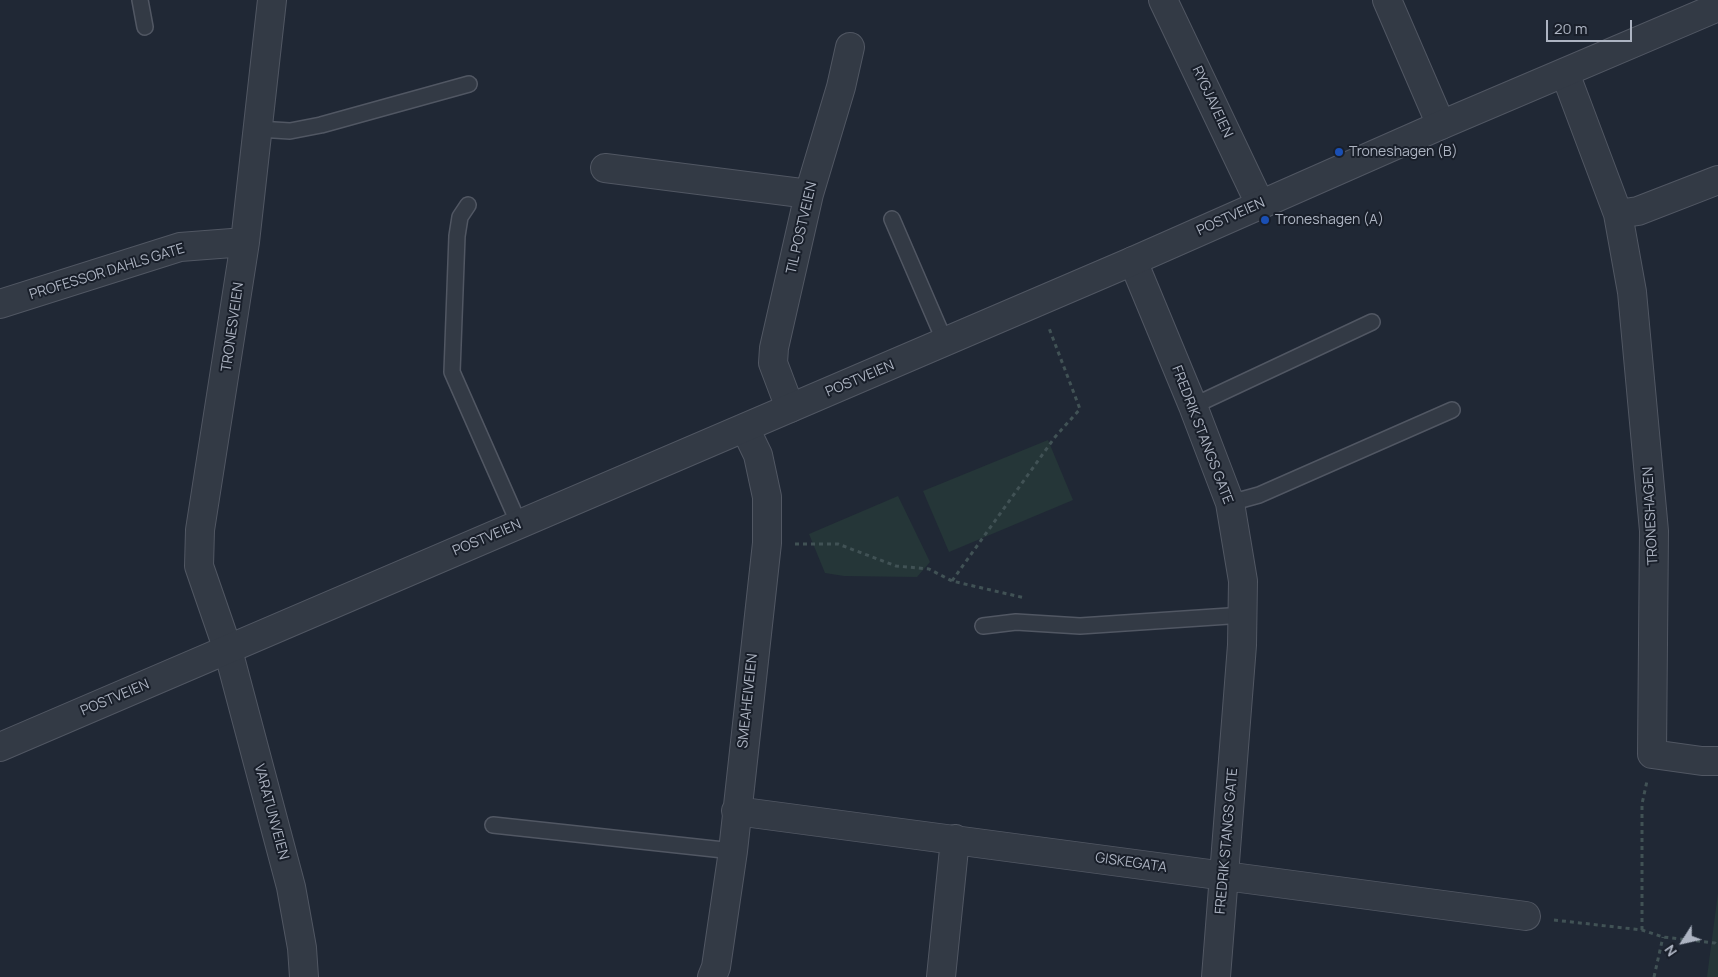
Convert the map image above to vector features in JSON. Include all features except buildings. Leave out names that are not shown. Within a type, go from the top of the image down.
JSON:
[{"type":"street","name":"TRONESVEIEN","points":[[228,650],[200,566],[200,530],[245,242],[272,0]]},
{"type":"street","name":"RYGJAVEIEN","points":[[1163,0],[1260,204]]},
{"type":"street","points":[[1387,0],[1441,125]]},
{"type":"street","name":"POSTVEIEN","points":[[0,747],[945,342],[1441,125],[1718,7]]},
{"type":"street","name":"TIL POSTVEIEN","points":[[790,408],[773,363],[774,348],[809,194],[841,87],[850,47]]},
{"type":"street","name":"TRONESHAGEN","points":[[1565,73],[1618,214],[1632,292],[1654,531],[1652,754]]},
{"type":"street","points":[[605,168],[809,194]]},
{"type":"street","points":[[1618,214],[1638,211],[1718,180]]},
{"type":"street","name":"PROFESSOR DAHLS GATE","points":[[0,304],[180,247],[245,242]]},
{"type":"street","name":"FREDRIK STANGS GATE","points":[[1133,261],[1193,406],[1230,503],[1239,550],[1244,615],[1216,977]]},
{"type":"street","name":"SMEAHEIVEIEN","points":[[712,977],[716,967],[733,851],[767,543],[767,497],[758,455],[745,428]]},
{"type":"street","name":"VARATUNVEIEN","points":[[228,650],[291,886],[302,948],[304,977]]},
{"type":"street","points":[[1652,754],[1702,761],[1718,761]]},
{"type":"street","name":"GISKEGATA","points":[[736,811],[1526,916]]},
{"type":"street","points":[[941,977],[956,840]]},
{"type":"lane","points":[[140,0],[145,27]]},
{"type":"lane","points":[[258,130],[290,131],[321,125],[469,84]]},
{"type":"lane","points":[[468,206],[460,217],[457,236],[452,372],[519,524]]},
{"type":"lane","points":[[892,219],[945,342]]},
{"type":"lane","points":[[1193,406],[1372,322]]},
{"type":"lane","points":[[1230,503],[1259,495],[1452,410]]},
{"type":"lane","points":[[983,626],[1016,622],[1080,626],[1244,615]]},
{"type":"lane","points":[[493,824],[733,851]]},
{"type":"path","points":[[952,581],[1055,437],[1080,409],[1049,328],[1046,328],[1045,323]]},
{"type":"path","points":[[767,543],[838,544],[896,566],[929,569],[952,581],[1029,599]]},
{"type":"path","points":[[1642,930],[1642,804],[1652,754]]},
{"type":"path","points":[[1526,916],[1642,930],[1663,937],[1717,943]]},
{"type":"path","points":[[1654,977],[1663,937]]},
{"type":"shaded area","points":[[1048,440],[1073,500],[949,552],[923,491]]},
{"type":"shaded area","points":[[898,496],[930,562],[917,577],[844,576],[825,573],[809,534]]},
{"type":"shaded area","points":[[1718,893],[1718,977],[1707,977]]},
{"type":"place","name":"Troneshagen (B)","points":[[1339,152]]},
{"type":"place","name":"Troneshagen (A)","points":[[1265,220]]}]
